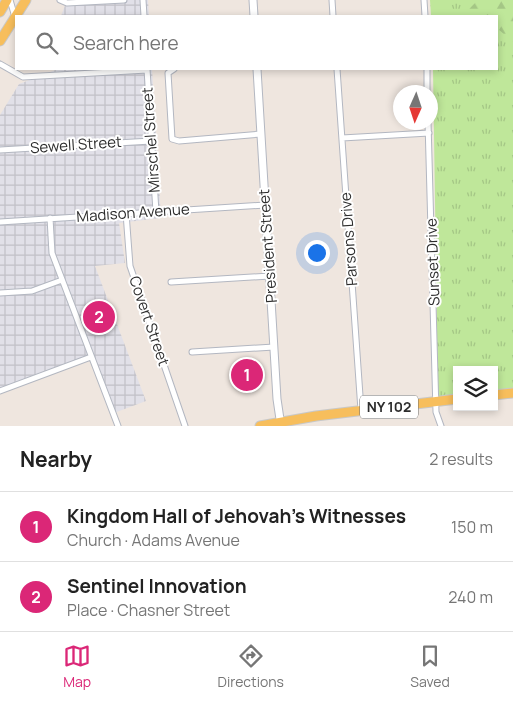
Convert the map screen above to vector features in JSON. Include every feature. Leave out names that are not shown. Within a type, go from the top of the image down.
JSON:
[{"type":"main road","points":[[0,12],[9,0]]},
{"type":"main road","points":[[18,15],[26,0]]},
{"type":"main road","points":[[0,41],[15,19]]},
{"type":"main road","points":[[498,395],[513,393]]},
{"type":"main road","name":"NY 102","points":[[260,426],[361,410],[453,399]]},
{"type":"street","points":[[9,0],[15,15]]},
{"type":"street","points":[[60,0],[67,3],[124,0]]},
{"type":"street","points":[[143,0],[144,15]]},
{"type":"street","points":[[253,0],[254,15]]},
{"type":"street","points":[[332,0],[333,15]]},
{"type":"street","points":[[424,0],[424,15]]},
{"type":"street","points":[[0,64],[23,77],[132,70]]},
{"type":"street","name":"Mirschel Street","points":[[147,70],[156,212]]},
{"type":"street","points":[[172,70],[168,73],[172,139],[180,141],[261,134]]},
{"type":"street","name":"President Street","points":[[257,70],[280,424]]},
{"type":"street","name":"Parsons Drive","points":[[337,70],[361,410]]},
{"type":"street","points":[[426,70],[427,85]]},
{"type":"street","name":"Sunset Drive","points":[[429,130],[436,412],[441,426]]},
{"type":"street","points":[[342,138],[429,133]]},
{"type":"street","name":"Sewell Street","points":[[0,150],[152,141]]},
{"type":"street","name":"Madison Avenue","points":[[0,222],[265,205]]},
{"type":"street","name":"Covert Street","points":[[126,214],[130,266],[184,426]]},
{"type":"street","points":[[50,218],[52,253],[118,426]]},
{"type":"street","points":[[171,282],[270,276]]},
{"type":"street","points":[[0,293],[32,291],[62,280]]},
{"type":"street","points":[[192,352],[274,347]]},
{"type":"street","points":[[0,391],[91,356]]},
{"type":"shaded area","points":[[67,0],[148,0],[149,15],[61,15]]},
{"type":"shaded area","points":[[55,70],[152,70],[161,218],[119,223],[125,263],[95,266],[146,401],[114,413],[93,355],[0,390],[0,115],[19,84]]},
{"type":"green space","points":[[430,0],[513,0],[513,393],[498,394],[498,366],[453,366],[453,397],[438,399],[434,130],[438,130],[438,85],[433,85],[433,70],[498,70],[498,15],[431,15]]},
{"type":"green space","points":[[478,0],[513,0],[513,42],[498,29],[498,15],[482,15],[475,10],[469,9]]},
{"type":"place","name":"Sentinel Innovation","points":[[99,317]]},
{"type":"place","name":"Kingdom Hall of Jehovah’s Witnesses","points":[[247,375]]}]
